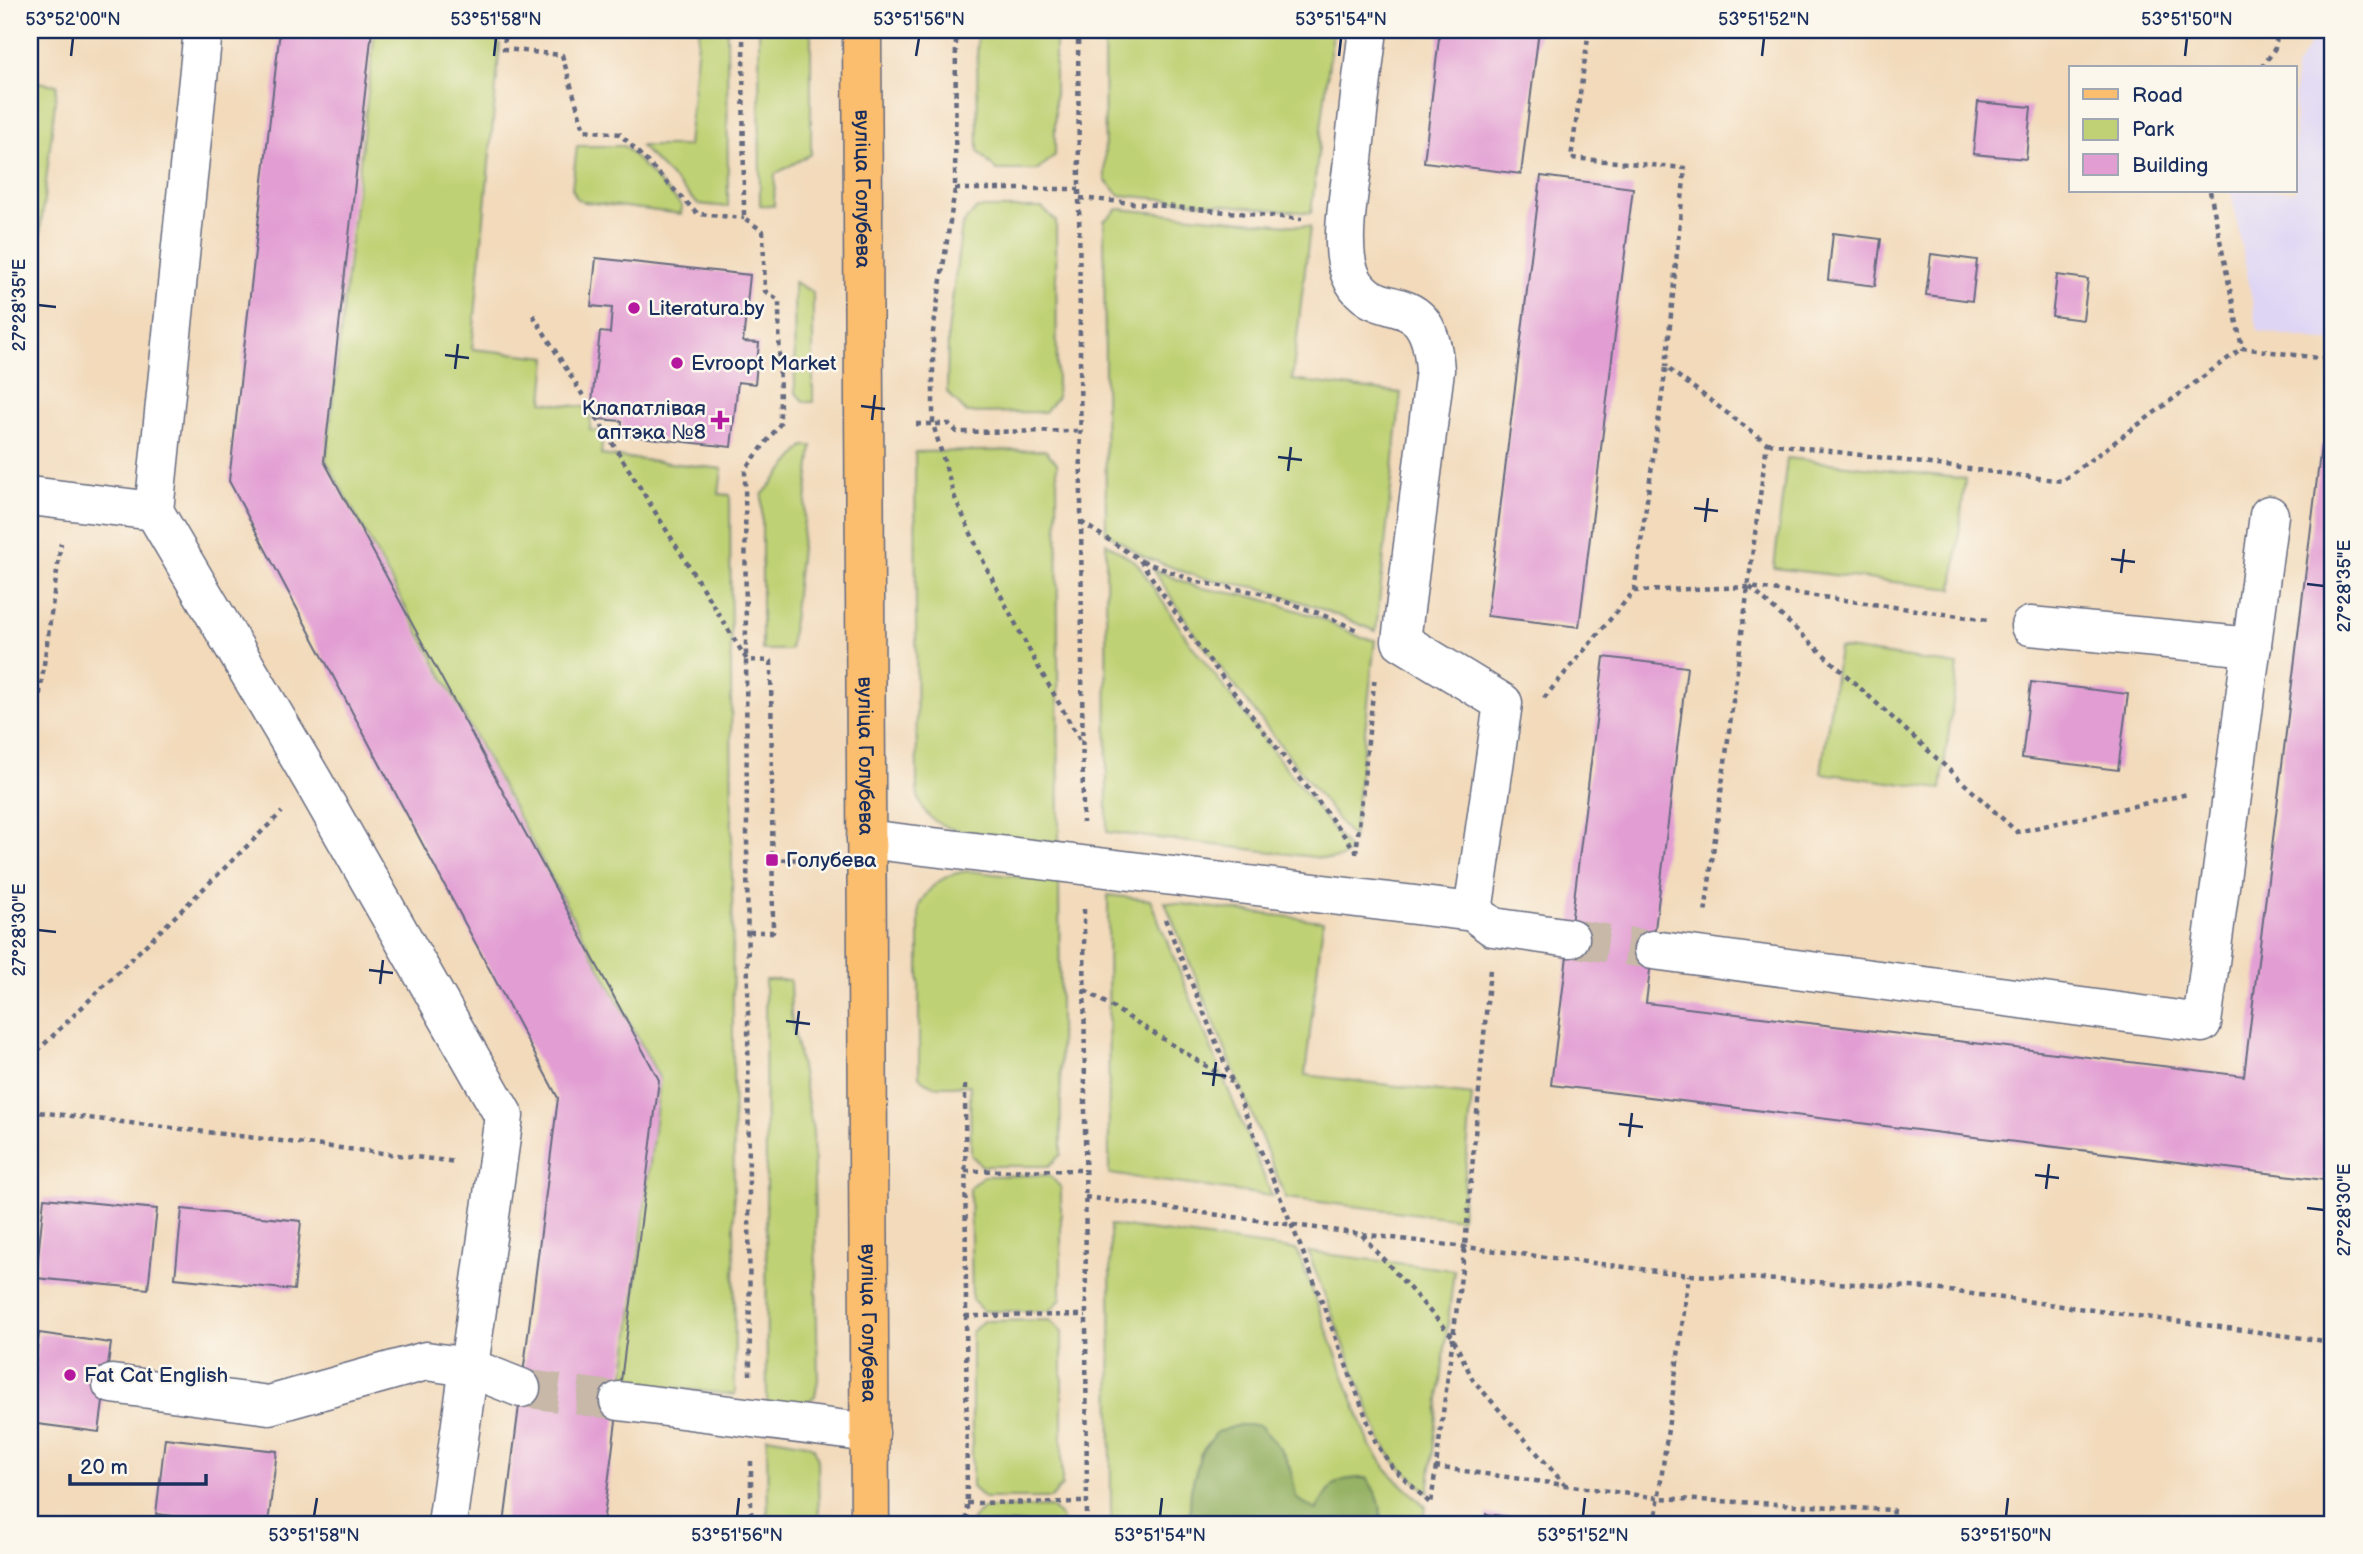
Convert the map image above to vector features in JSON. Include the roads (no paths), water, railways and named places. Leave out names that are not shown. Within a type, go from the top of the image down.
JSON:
[{"type":"main road","name":"вуліца Голубева","points":[[862,30],[870,1524]]},
{"type":"lane","points":[[203,30],[154,511],[313,781],[504,1116],[447,1524]]},
{"type":"lane","points":[[1368,30],[1345,223],[1346,257],[1352,279],[1364,294],[1411,311],[1420,318],[1434,347],[1435,370],[1401,641],[1503,703],[1483,920]]},
{"type":"lane","points":[[30,496],[154,511]]},
{"type":"lane","points":[[1653,950],[2202,1023],[2269,514]]},
{"type":"lane","points":[[2030,626],[2252,646]]},
{"type":"lane","points":[[866,849],[1146,871],[1483,920],[1570,938]]},
{"type":"lane","points":[[112,1384],[270,1405],[426,1361],[468,1367],[521,1388]]},
{"type":"lane","points":[[619,1401],[870,1433]]},
{"type":"tunnel","points":[[1570,938],[1653,950]]},
{"type":"tunnel","points":[[521,1388],[619,1401]]},
{"type":"place","name":"Literatura.by","points":[[634,308]]},
{"type":"place","name":"Evroopt Market","points":[[677,363]]},
{"type":"place","name":"Клапатлівая аптэка №8","points":[[720,420]]},
{"type":"place","name":"Голубева","points":[[772,860]]},
{"type":"place","name":"Fat Cat English","points":[[70,1375]]}]
